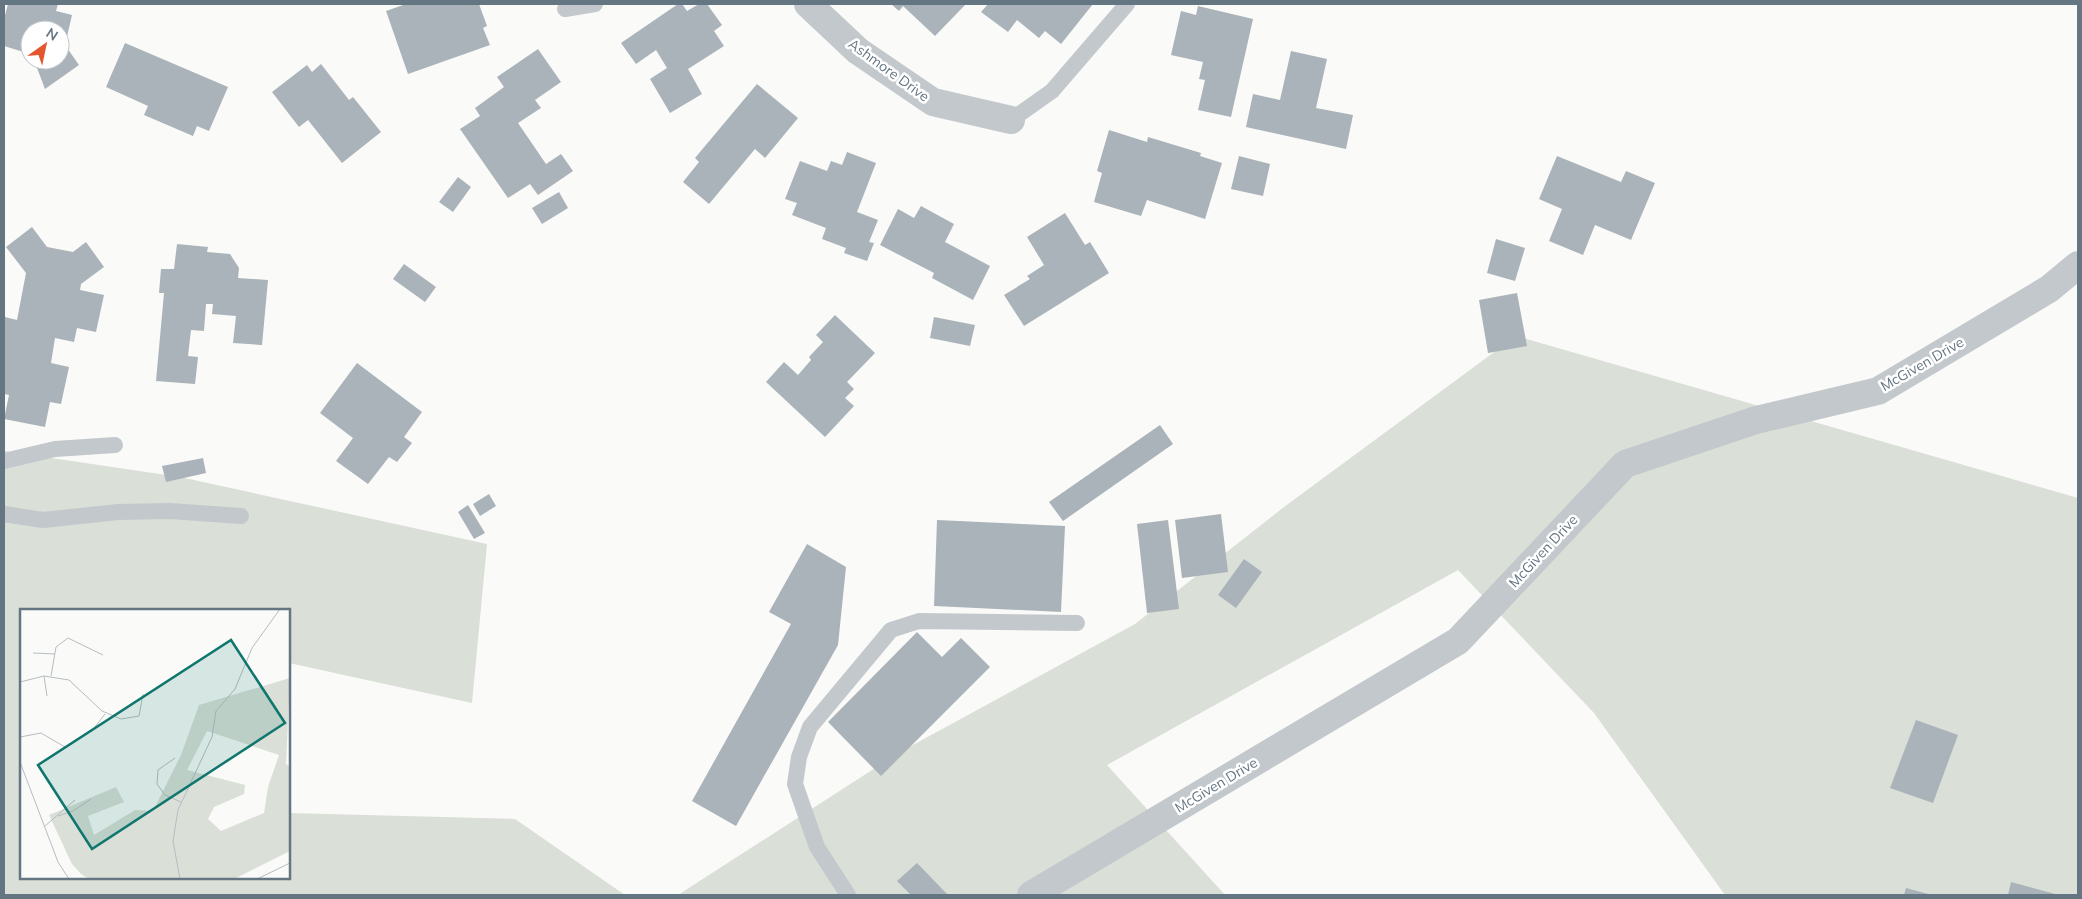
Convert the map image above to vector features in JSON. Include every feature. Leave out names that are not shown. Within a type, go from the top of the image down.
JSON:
[{"type":"street","name":"Ashmore Drive","points":[[808,4],[858,51],[933,102],[1011,120]]},
{"type":"street","name":"McGiven Drive","points":[[1031,895],[1458,641],[1625,464],[1756,420],[1878,391],[2049,289],[2078,265]]},
{"type":"lane","points":[[565,9],[595,4]]},
{"type":"lane","points":[[1011,120],[1052,92],[1127,4]]},
{"type":"lane","points":[[4,461],[55,449],[114,445]]},
{"type":"lane","points":[[4,514],[43,520],[118,512],[170,511],[241,516]]},
{"type":"lane","points":[[848,895],[816,847],[795,784],[799,757],[810,727],[891,630],[920,621],[1077,623]]},
{"type":"shaded area","points":[[1516,336],[2078,498],[2078,895],[1725,895],[1594,713],[1458,570],[1107,765],[1225,895],[678,895],[900,752],[1135,624],[1284,507]]},
{"type":"shaded area","points":[[4,451],[180,477],[487,544],[472,703],[290,663],[290,609],[20,609],[20,879],[290,879],[290,813],[515,819],[625,895],[4,895]]},
{"type":"building","points":[[8,4],[58,4],[56,11],[72,15],[70,24],[70,20],[20,20],[20,51],[4,46],[4,19]]},
{"type":"building","points":[[406,4],[479,4],[487,26],[483,28],[490,45],[408,74],[386,11]]},
{"type":"building","points":[[678,4],[682,4],[687,11],[699,4],[707,4],[722,25],[714,31],[724,46],[688,69],[702,94],[670,113],[650,79],[667,68],[656,50],[636,64],[621,43]]},
{"type":"building","points":[[891,4],[966,4],[935,36],[903,6],[899,11]]},
{"type":"building","points":[[988,4],[1093,4],[1061,44],[1045,31],[1039,38],[1017,20],[1008,32],[981,12]]},
{"type":"building","points":[[1198,6],[1253,19],[1231,117],[1198,110],[1205,80],[1199,79],[1203,62],[1171,55],[1181,11],[1196,15]]},
{"type":"building","points":[[125,43],[228,87],[209,131],[197,126],[193,136],[144,115],[148,106],[106,87]]},
{"type":"building","points":[[538,49],[561,82],[535,100],[541,108],[518,123],[546,164],[561,154],[573,171],[538,195],[530,184],[508,198],[460,129],[480,116],[475,108],[504,87],[497,77]]},
{"type":"building","points":[[1291,51],[1327,59],[1316,108],[1353,115],[1346,149],[1246,127],[1253,94],[1280,100]]},
{"type":"building","points":[[70,52],[79,65],[45,89],[38,70],[70,70]]},
{"type":"building","points":[[321,64],[349,100],[353,97],[381,132],[342,163],[308,120],[299,127],[272,92],[307,65],[312,72]]},
{"type":"building","points":[[757,84],[798,118],[765,158],[755,149],[709,204],[683,182],[699,162],[695,158]]},
{"type":"building","points":[[1109,130],[1147,142],[1148,137],[1201,153],[1200,156],[1222,163],[1205,219],[1147,200],[1141,216],[1094,202],[1102,173],[1097,171]]},
{"type":"building","points":[[847,152],[876,163],[857,212],[878,220],[869,242],[874,243],[867,261],[844,253],[846,248],[822,239],[826,228],[792,215],[797,203],[785,199],[800,161],[827,171],[831,161],[842,165]]},
{"type":"building","points":[[1239,156],[1270,164],[1263,196],[1231,189]]},
{"type":"building","points":[[1557,156],[1621,182],[1626,171],[1655,183],[1631,240],[1595,225],[1583,255],[1549,241],[1562,209],[1539,199]]},
{"type":"building","points":[[458,177],[471,187],[453,212],[439,202]]},
{"type":"building","points":[[559,192],[568,208],[542,224],[532,208]]},
{"type":"building","points":[[921,206],[954,224],[945,242],[990,266],[973,300],[932,278],[934,273],[880,245],[898,209],[914,218]]},
{"type":"building","points":[[1065,213],[1085,245],[1090,242],[1109,273],[1024,326],[1004,295],[1030,279],[1027,276],[1044,265],[1027,237]]},
{"type":"building","points":[[32,227],[47,247],[73,252],[86,242],[104,267],[81,284],[80,290],[104,295],[96,332],[77,328],[74,342],[55,338],[51,363],[69,367],[61,404],[50,402],[45,427],[4,419],[9,395],[4,394],[4,322],[5,317],[17,320],[26,273],[6,247]]},
{"type":"building","points":[[1496,239],[1525,248],[1515,281],[1487,273]]},
{"type":"building","points":[[177,244],[208,247],[207,252],[230,254],[239,268],[238,278],[268,280],[262,345],[233,343],[236,316],[212,314],[213,304],[206,304],[204,331],[191,330],[188,356],[198,357],[195,384],[156,381],[164,293],[159,293],[161,269],[174,269]]},
{"type":"building","points":[[404,264],[436,287],[425,302],[393,279]]},
{"type":"building","points":[[1517,293],[1527,346],[1488,353],[1479,300]]},
{"type":"building","points":[[835,315],[875,353],[847,382],[854,389],[845,398],[854,406],[825,437],[766,382],[784,362],[798,375],[811,360],[809,357],[823,342],[816,335]]},
{"type":"building","points":[[934,317],[975,325],[970,346],[930,338]]},
{"type":"building","points":[[357,363],[422,412],[404,437],[412,443],[397,462],[389,457],[368,484],[336,461],[353,438],[320,413]]},
{"type":"building","points":[[1160,425],[1173,444],[1063,521],[1049,502]]},
{"type":"building","points":[[203,458],[206,473],[166,482],[162,466]]},
{"type":"building","points":[[489,494],[496,506],[480,516],[473,504]]},
{"type":"building","points":[[468,505],[485,533],[474,539],[458,512]]},
{"type":"building","points":[[1221,514],[1228,572],[1182,578],[1175,520]]},
{"type":"building","points":[[937,520],[1065,526],[1061,612],[934,606]]},
{"type":"building","points":[[1168,520],[1179,609],[1147,613],[1137,524]]},
{"type":"building","points":[[807,544],[846,567],[838,645],[736,826],[692,801],[791,624],[769,612]]},
{"type":"building","points":[[1244,559],[1262,572],[1236,608],[1218,595]]},
{"type":"building","points":[[917,632],[942,657],[961,638],[990,667],[881,776],[828,722]]},
{"type":"building","points":[[1916,720],[1958,735],[1933,803],[1890,788]]},
{"type":"building","points":[[917,863],[948,895],[911,895],[897,881]]},
{"type":"building","points":[[2011,882],[2059,895],[2008,895]]},
{"type":"building","points":[[1906,888],[1932,895],[1904,895]]}]
